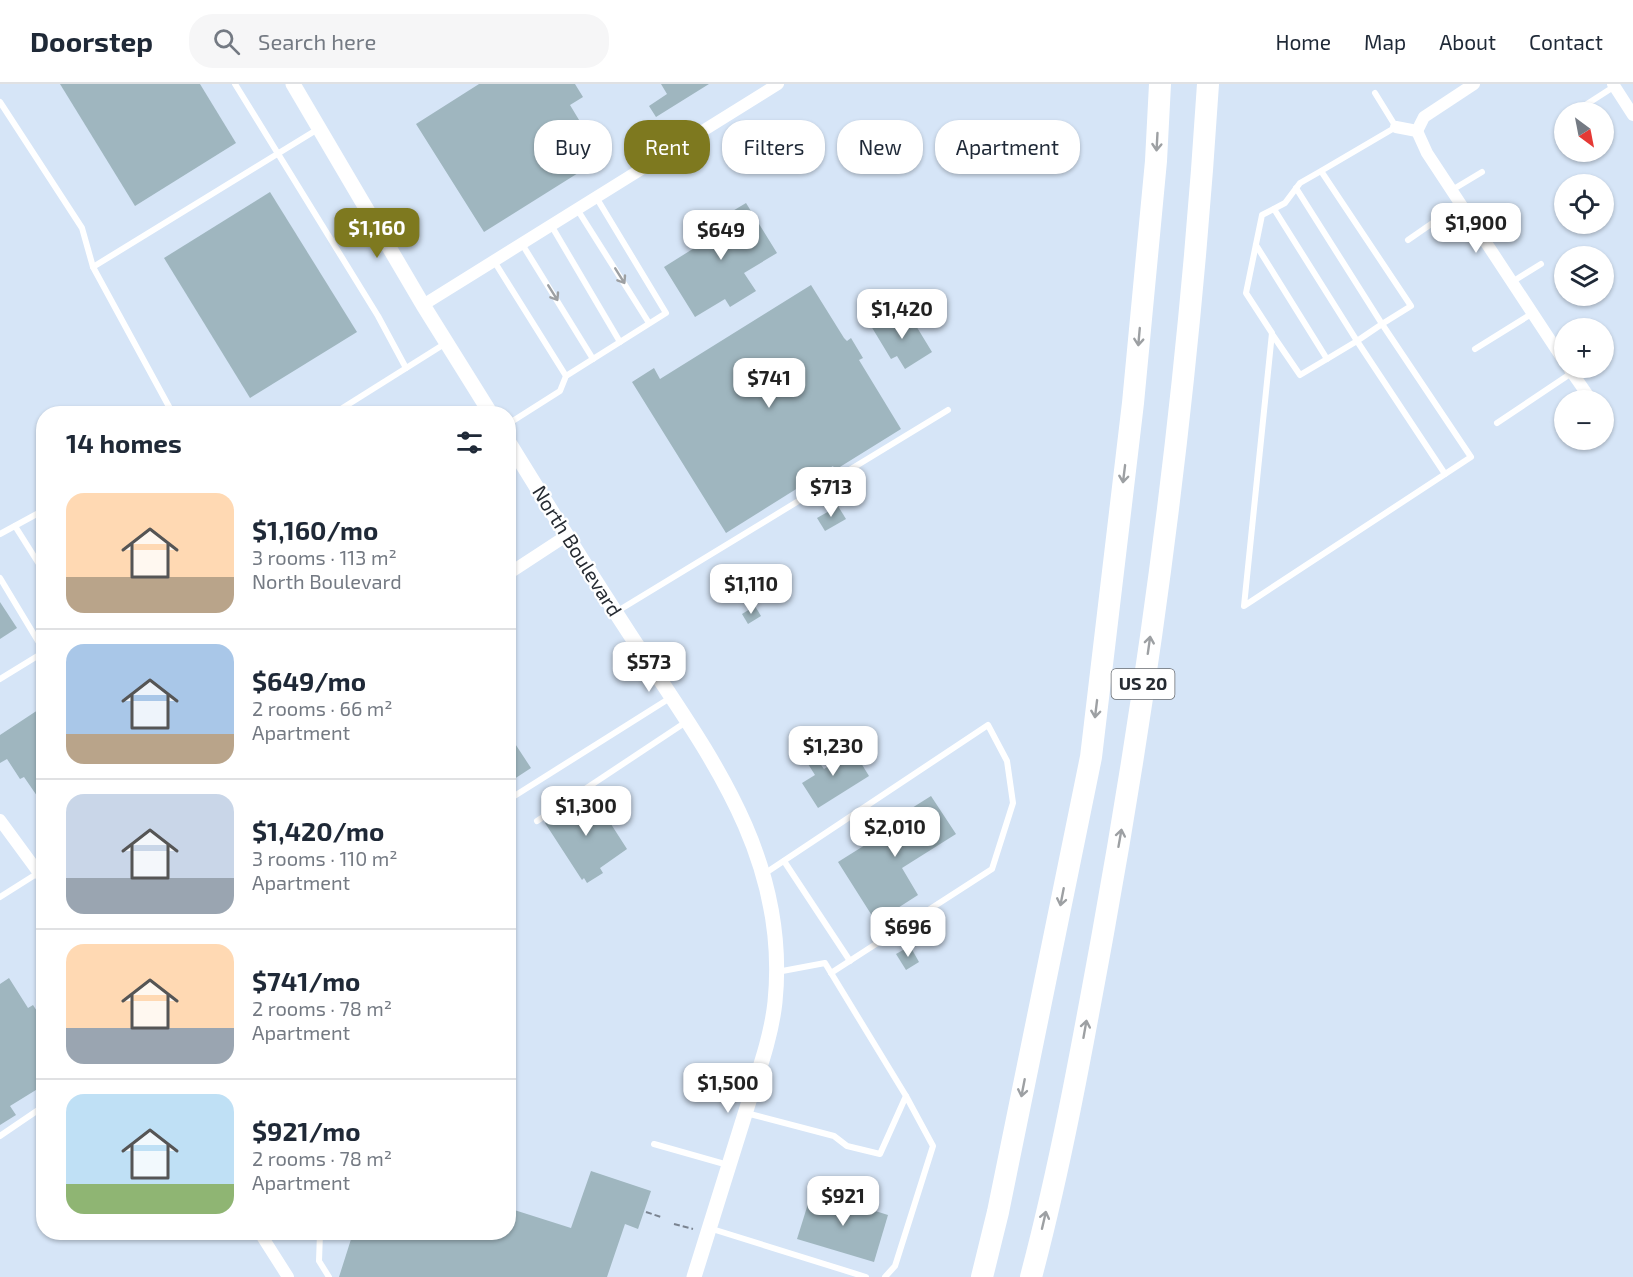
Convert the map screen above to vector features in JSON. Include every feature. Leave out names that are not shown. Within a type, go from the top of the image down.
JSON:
[{"type":"highway","name":"US 20","points":[[982,1277],[998,1212],[1091,757],[1133,403],[1156,161],[1160,84]]},
{"type":"highway","name":"US 20","points":[[1031,1277],[1078,1068],[1123,822],[1165,536],[1198,237],[1208,84]]},
{"type":"street","points":[[293,84],[423,305],[486,406]]},
{"type":"street","points":[[423,305],[778,84]]},
{"type":"street","points":[[1417,131],[1424,117],[1474,84]]},
{"type":"street","points":[[1615,85],[1633,115]]},
{"type":"street","points":[[1396,127],[1417,131]]},
{"type":"street","points":[[1417,131],[1427,153],[1554,346]]},
{"type":"street","name":"North Boulevard","points":[[516,454],[566,536],[687,722],[742,815],[764,874],[773,911],[777,953],[775,1004],[765,1052],[694,1277]]},
{"type":"street","points":[[516,569],[566,536]]},
{"type":"street","points":[[0,820],[36,869]]},
{"type":"street","points":[[264,1240],[288,1277]]},
{"type":"lane","points":[[235,84],[378,316],[406,368]]},
{"type":"lane","points":[[1590,102],[1615,85]]},
{"type":"lane","points":[[1321,171],[1411,306],[1300,375],[1246,293],[1262,215],[1286,203],[1300,183],[1396,127],[1375,93]]},
{"type":"lane","points":[[0,102],[82,228],[93,267],[170,406]]},
{"type":"lane","points":[[93,267],[319,128]]},
{"type":"lane","points":[[1452,190],[1482,172]]},
{"type":"lane","points":[[1272,333],[1244,606],[1472,457],[1382,324],[1296,188]]},
{"type":"lane","points":[[516,419],[560,391],[566,376],[666,313],[596,197]]},
{"type":"lane","points":[[1408,240],[1461,204]]},
{"type":"lane","points":[[577,209],[650,323]]},
{"type":"lane","points":[[1274,209],[1445,474]]},
{"type":"lane","points":[[551,225],[620,342]]},
{"type":"lane","points":[[522,243],[593,359]]},
{"type":"lane","points":[[1256,245],[1327,359]]},
{"type":"lane","points":[[494,261],[566,376]]},
{"type":"lane","points":[[1512,282],[1541,264]]},
{"type":"lane","points":[[1475,349],[1533,313]]},
{"type":"lane","points":[[346,406],[446,343]]},
{"type":"lane","points":[[1497,423],[1560,378]]},
{"type":"lane","points":[[616,612],[793,503],[889,449],[948,410]]},
{"type":"lane","points":[[0,534],[36,514]]},
{"type":"lane","points":[[15,526],[36,559]]},
{"type":"lane","points":[[0,578],[36,639]]},
{"type":"lane","points":[[0,679],[36,657]]},
{"type":"lane","points":[[516,796],[671,697]]},
{"type":"lane","points":[[537,821],[687,722]]},
{"type":"lane","points":[[764,874],[988,724],[1007,761],[1013,803],[992,869],[831,973]]},
{"type":"lane","points":[[784,861],[850,961]]},
{"type":"lane","points":[[0,897],[36,880]]},
{"type":"lane","points":[[776,972],[825,963],[906,1096],[933,1146],[895,1266],[885,1277]]},
{"type":"lane","points":[[745,1113],[834,1136],[847,1146],[880,1154],[906,1096]]},
{"type":"lane","points":[[0,1136],[36,1111]]},
{"type":"lane","points":[[654,1144],[729,1165]]},
{"type":"lane","points":[[709,1228],[866,1277]]},
{"type":"lane","points":[[318,1240],[319,1261],[329,1277]]},
{"type":"path","points":[[603,798],[614,791]]},
{"type":"path","points":[[646,1212],[661,1216]]},
{"type":"path","points":[[674,1224],[693,1229]]},
{"type":"building","points":[[60,84],[200,84],[236,143],[135,206]]},
{"type":"building","points":[[479,84],[575,84],[583,97],[570,105],[579,120],[534,120],[534,174],[576,174],[484,232],[416,124]]},
{"type":"building","points":[[661,84],[709,84],[656,117],[649,106],[667,94]]},
{"type":"building","points":[[270,192],[357,332],[250,398],[164,258]]},
{"type":"building","points":[[746,203],[777,253],[744,273],[756,291],[730,307],[725,299],[695,317],[664,267],[707,240],[696,222],[711,213],[716,221]]},
{"type":"building","points":[[811,285],[844,338],[847,341],[851,338],[863,358],[859,360],[901,429],[835,470],[833,466],[726,533],[632,382],[654,368],[660,379]]},
{"type":"building","points":[[907,311],[932,352],[905,369],[897,356],[891,359],[871,326],[882,319],[885,325]]},
{"type":"building","points":[[838,506],[846,519],[825,531],[817,518]]},
{"type":"building","points":[[0,602],[17,628],[0,639]]},
{"type":"building","points":[[755,606],[761,616],[748,624],[742,614]]},
{"type":"building","points":[[36,711],[36,794],[24,777],[20,779],[7,759],[0,763],[0,735]]},
{"type":"building","points":[[516,745],[531,768],[516,778]]},
{"type":"building","points":[[853,750],[869,776],[818,808],[802,783],[815,775],[803,756],[811,751],[824,769]]},
{"type":"building","points":[[591,793],[627,849],[600,868],[603,873],[587,883],[584,878],[582,880],[545,823]]},
{"type":"building","points":[[931,796],[956,834],[902,868],[918,895],[876,922],[838,862],[881,835],[877,830]]},
{"type":"building","points":[[910,946],[919,962],[906,970],[896,954]]},
{"type":"building","points":[[9,978],[28,1008],[33,1005],[36,1010],[36,1090],[10,1106],[16,1115],[0,1125],[0,984]]},
{"type":"building","points":[[591,1171],[651,1191],[638,1229],[625,1224],[607,1277],[339,1277],[351,1240],[516,1240],[516,1211],[571,1228]]},
{"type":"building","points":[[812,1191],[888,1215],[874,1262],[797,1239]]}]
